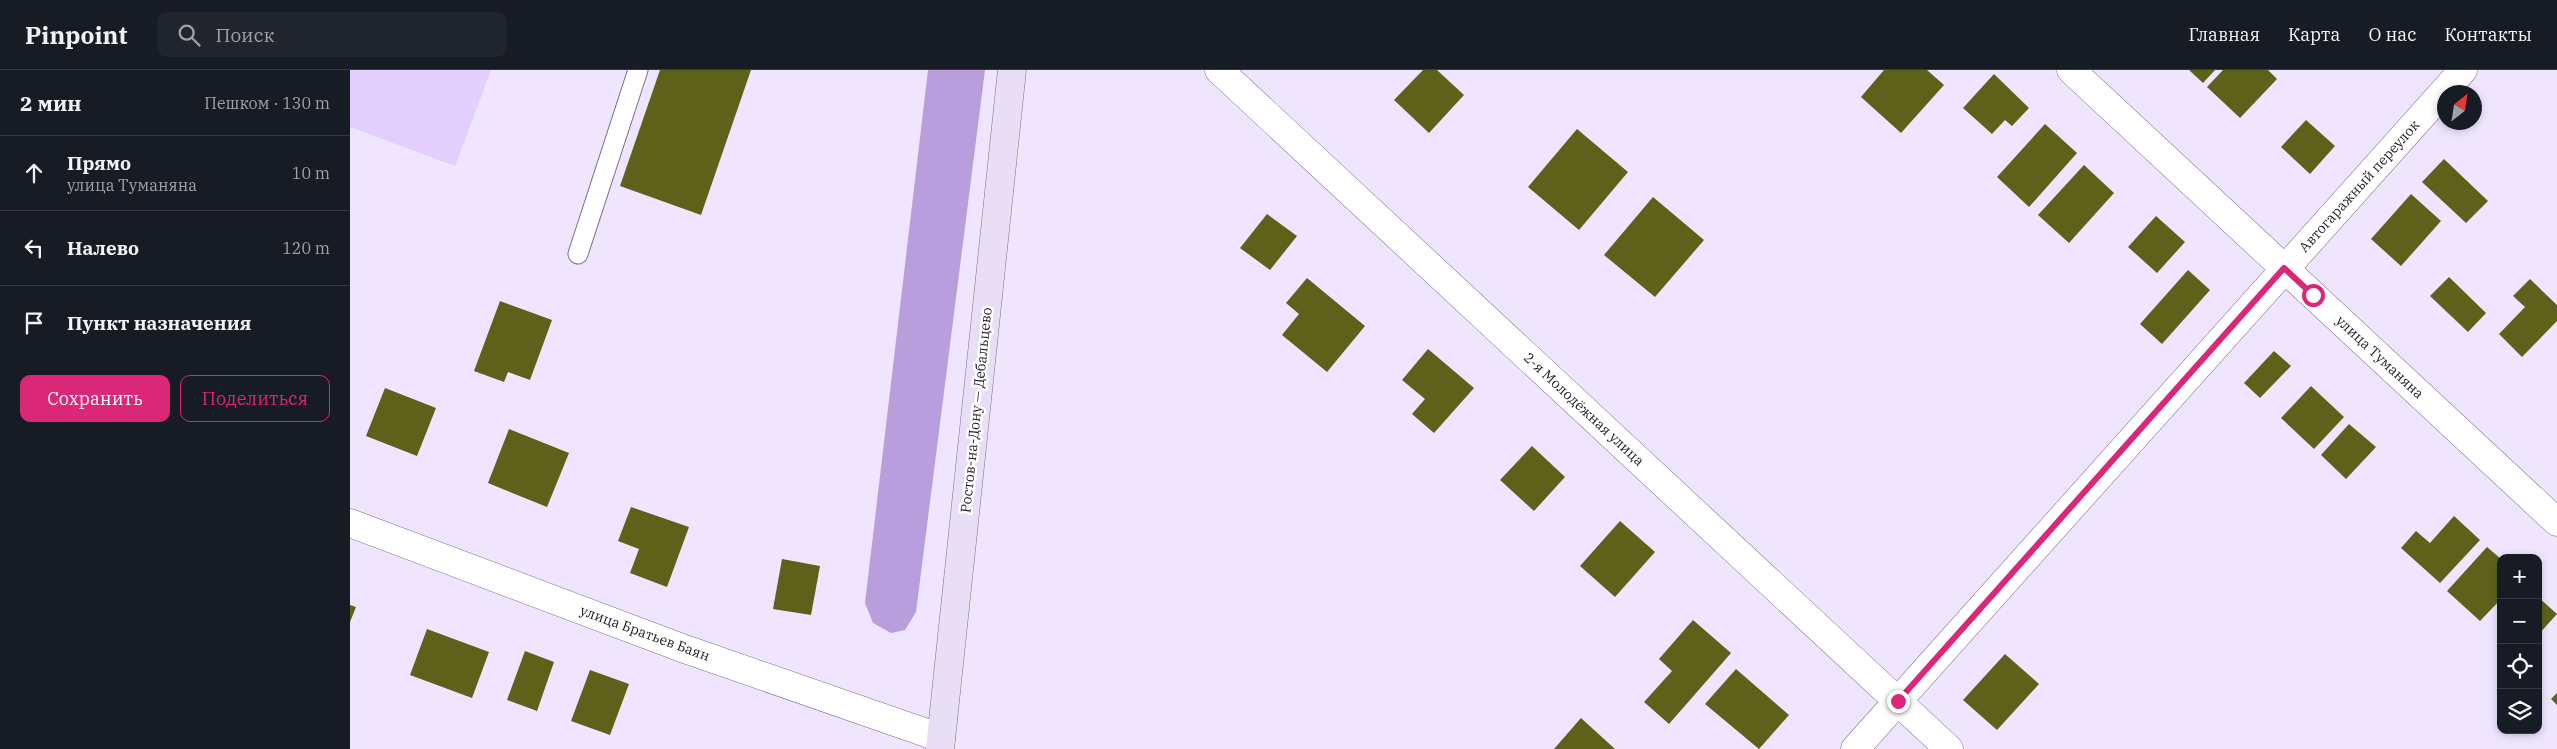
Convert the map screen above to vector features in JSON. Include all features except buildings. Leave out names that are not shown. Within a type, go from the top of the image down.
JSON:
[{"type":"street","name":"Ростов-на-Дону — Дебальцево","points":[[940,744],[1012,70]]},
{"type":"street","name":"2-я Молодёжная улица","points":[[1219,70],[1949,749]]},
{"type":"street","name":"улица Туманяна","points":[[2071,70],[2557,522]]},
{"type":"street","name":"Автогаражный переулок","points":[[1856,749],[2463,70]]},
{"type":"street","name":"улица Братьев Баян","points":[[350,523],[940,744]]},
{"type":"lane","points":[[578,254],[638,70]]},
{"type":"shaded area","points":[[350,70],[491,70],[455,166],[350,127]]},
{"type":"shaded area","points":[[928,70],[985,70],[916,612],[905,630],[891,633],[873,623],[865,603]]},
{"type":"route","points":[[1898,701],[2284,268],[2313,295]]}]
